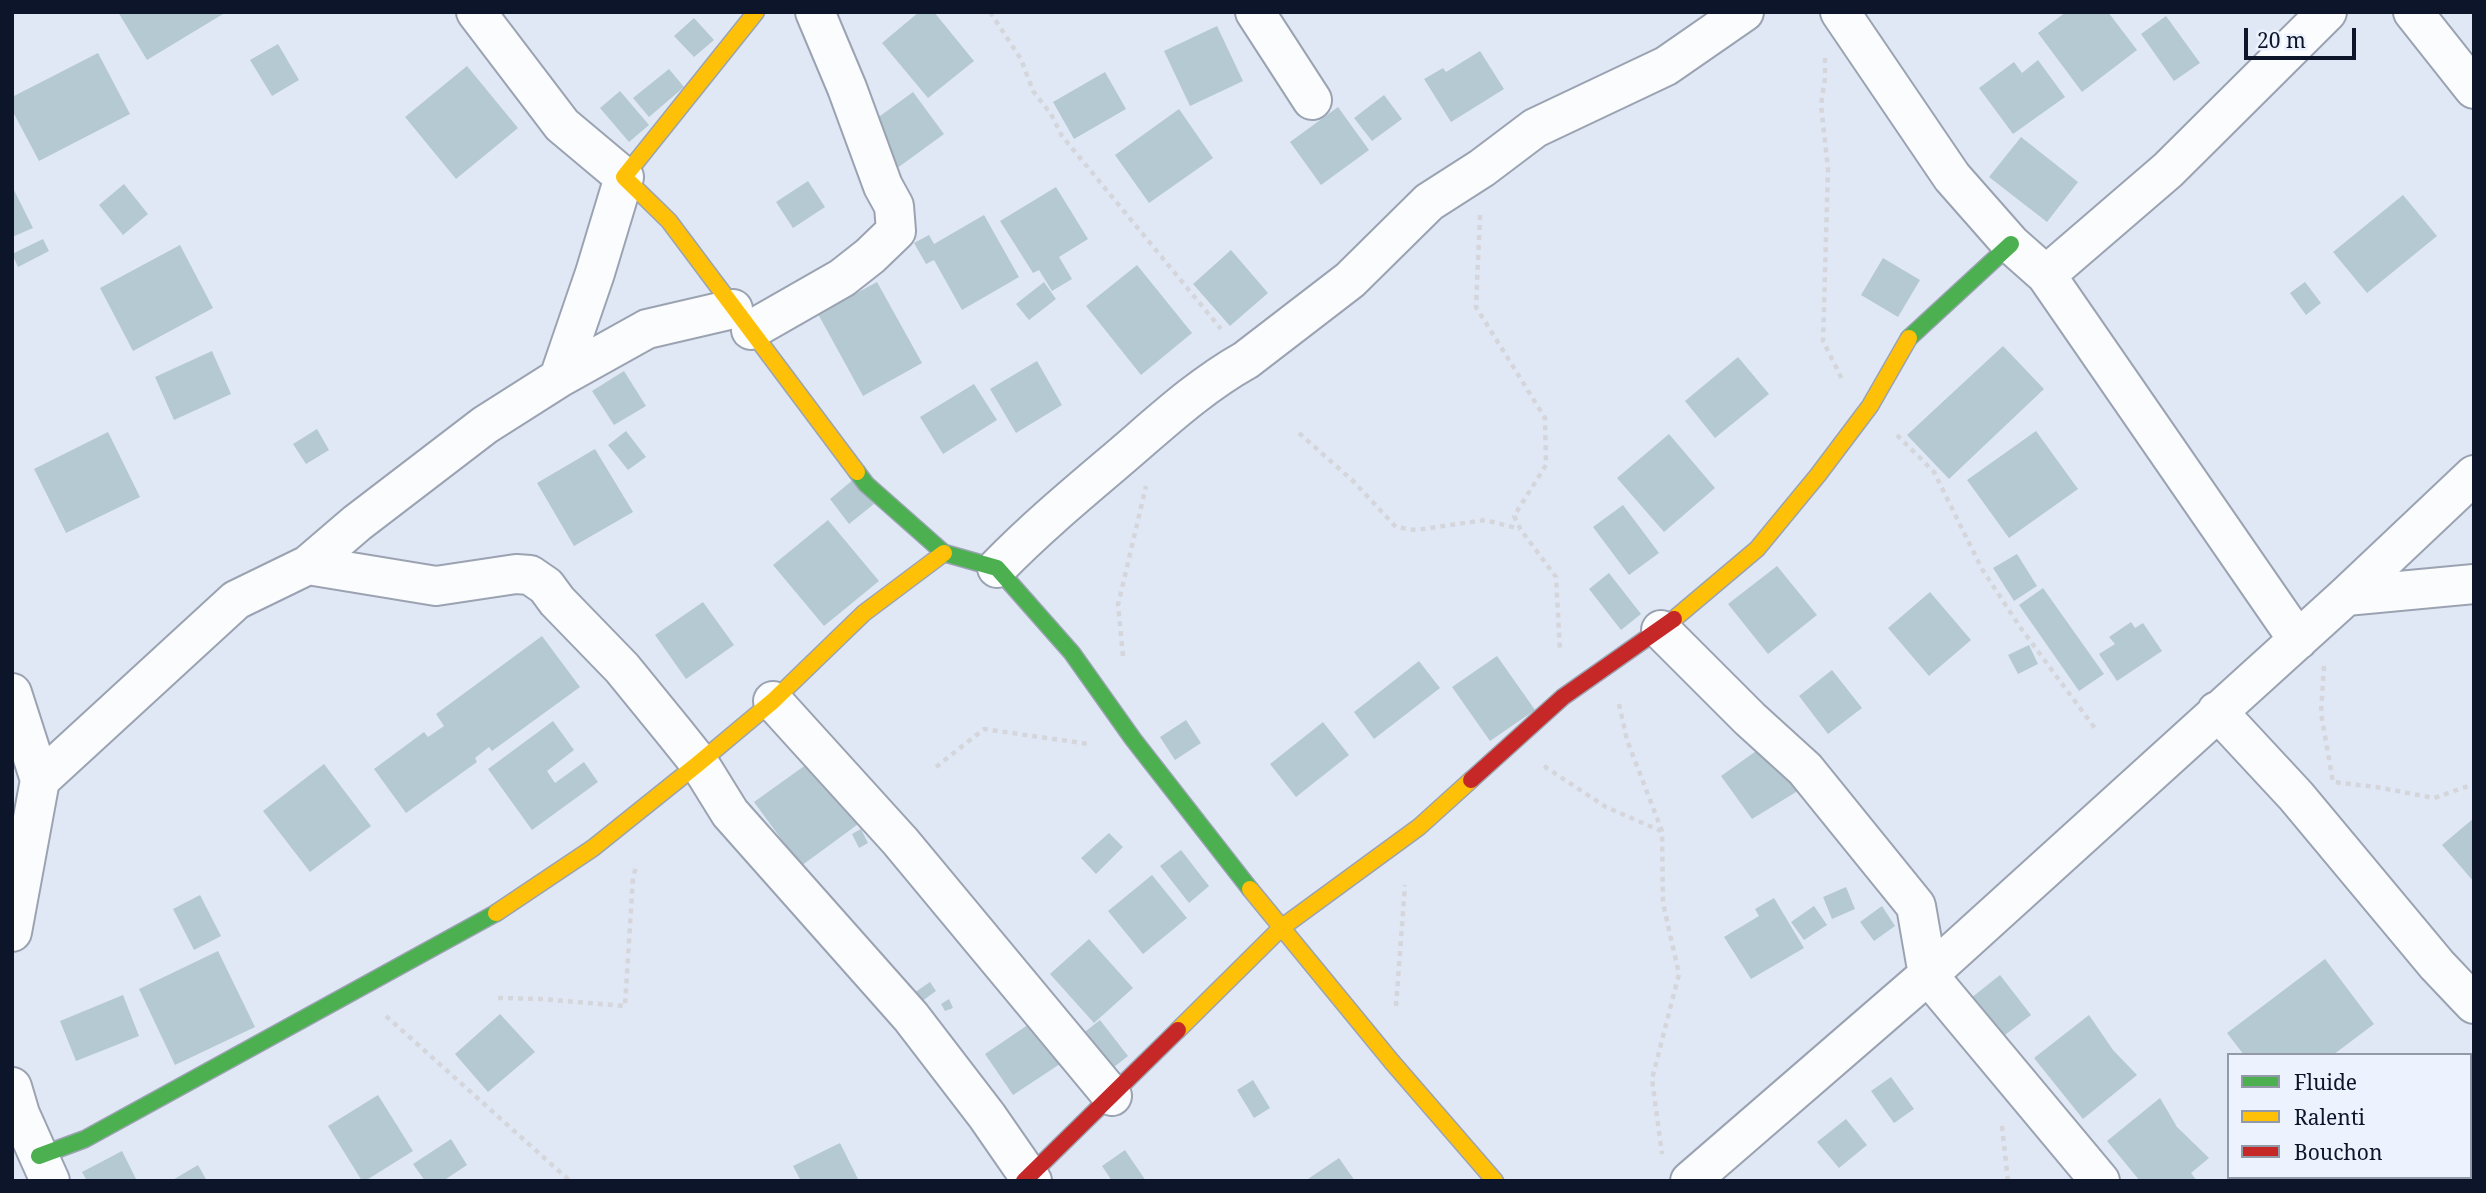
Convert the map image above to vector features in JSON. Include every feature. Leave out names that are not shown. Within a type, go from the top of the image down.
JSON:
[{"type":"street","points":[[476,12],[562,125],[624,177],[669,221],[866,484],[944,553],[996,568],[1072,653],[1133,739],[1281,928],[1495,1181]]},
{"type":"street","points":[[559,378],[624,177],[756,12]]},
{"type":"street","points":[[40,780],[236,600],[308,565],[357,523],[485,425],[559,378],[647,329],[742,319],[842,278],[896,231],[894,206],[883,186],[847,88],[815,12]]},
{"type":"street","points":[[1255,12],[1312,100]]},
{"type":"street","points":[[996,568],[1066,501],[1163,419],[1228,370],[1246,360],[1350,280],[1429,202],[1482,168],[1535,128],[1666,66],[1744,12]]},
{"type":"street","points":[[1840,12],[1952,177],[2011,244],[2046,275],[2311,652]]},
{"type":"street","points":[[2046,275],[2168,170],[2327,12]]},
{"type":"street","points":[[2413,12],[2474,89]]},
{"type":"street","points":[[308,565],[436,586],[516,574],[530,575],[546,586],[557,601],[622,668],[699,764],[730,813],[911,1017],[987,1116],[1029,1180],[1281,928],[1419,827],[1563,697],[1610,662],[1661,630],[1757,549],[1870,406],[1907,340],[2011,244]]},
{"type":"street","points":[[1676,1170],[1928,975],[2217,711],[2311,652],[2346,596],[2474,475]]},
{"type":"street","points":[[12,1087],[20,1114],[45,1168],[85,1139],[495,914],[593,848],[699,764],[773,701],[864,613],[944,553]]},
{"type":"street","points":[[2346,596],[2474,584]]},
{"type":"street","points":[[1661,630],[1750,719],[1805,769],[1916,906],[1928,975],[2100,1181]]},
{"type":"street","points":[[12,694],[40,780],[12,932]]},
{"type":"street","points":[[773,701],[900,841],[1112,1096]]},
{"type":"street","points":[[2217,711],[2295,796],[2437,965],[2474,1004]]},
{"type":"path","points":[[990,12],[1021,59],[1033,91],[1051,114],[1062,136],[1246,360]]},
{"type":"path","points":[[1821,105],[1828,169],[1823,341],[1847,388],[1870,406],[1934,471],[1982,569],[2020,627],[2097,731]]},
{"type":"path","points":[[1482,168],[1476,307],[1545,418],[1546,465],[1514,516],[1521,530],[1556,577],[1563,697]]},
{"type":"path","points":[[1299,433],[1353,481],[1396,527],[1416,530],[1485,520],[1521,530]]},
{"type":"path","points":[[2311,652],[2333,782],[2434,798],[2474,784]]},
{"type":"path","points":[[1610,662],[1627,740],[1662,831],[1663,903],[1679,974],[1652,1079],[1676,1170]]},
{"type":"path","points":[[1510,744],[1606,807],[1662,831]]},
{"type":"path","points":[[1392,1062],[1407,865],[1419,827]]},
{"type":"path","points":[[498,998],[625,1006],[633,877],[640,852]]},
{"type":"path","points":[[358,989],[410,1040],[570,1181]]},
{"type":"building","points":[[118,12],[222,12],[223,14],[147,60]]},
{"type":"building","points":[[919,12],[934,12],[974,61],[928,98],[882,43]]},
{"type":"building","points":[[2066,12],[2108,12],[2137,50],[2082,92],[2038,33]]},
{"type":"building","points":[[2166,16],[2200,63],[2174,81],[2141,34]]},
{"type":"building","points":[[694,18],[714,40],[694,57],[674,36]]},
{"type":"building","points":[[1217,26],[1243,81],[1190,106],[1164,51]]},
{"type":"building","points":[[278,44],[299,80],[272,96],[250,60]]},
{"type":"building","points":[[1480,51],[1504,89],[1451,122],[1424,79],[1443,68],[1446,72]]},
{"type":"building","points":[[98,53],[130,114],[39,161],[12,110],[12,97]]},
{"type":"building","points":[[2038,60],[2065,97],[2013,134],[1979,88],[2014,62],[2022,73]]},
{"type":"building","points":[[467,66],[518,128],[456,179],[405,117]]},
{"type":"building","points":[[669,69],[684,87],[649,117],[633,98]]},
{"type":"building","points":[[1105,72],[1126,109],[1074,139],[1053,102]]},
{"type":"building","points":[[620,91],[649,125],[629,142],[600,108]]},
{"type":"building","points":[[913,92],[944,134],[896,169],[865,127]]},
{"type":"building","points":[[1384,95],[1402,119],[1372,141],[1354,118]]},
{"type":"building","points":[[1338,107],[1369,150],[1321,185],[1290,142]]},
{"type":"building","points":[[1179,109],[1213,158],[1149,203],[1115,155]]},
{"type":"building","points":[[2021,137],[2078,182],[2047,222],[1989,177]]},
{"type":"building","points":[[808,181],[825,207],[793,228],[776,202]]},
{"type":"building","points":[[124,184],[148,214],[123,235],[99,205]]},
{"type":"building","points":[[12,186],[33,228],[12,237]]},
{"type":"building","points":[[1056,187],[1088,239],[1059,257],[1072,279],[1052,291],[1039,270],[1033,273],[1000,221]]},
{"type":"building","points":[[2403,195],[2437,236],[2367,293],[2333,252]]},
{"type":"building","points":[[984,215],[1019,277],[962,310],[934,260],[926,264],[914,243],[929,235],[934,244]]},
{"type":"building","points":[[43,239],[49,251],[18,267],[12,254]]},
{"type":"building","points":[[180,245],[213,308],[133,351],[100,288]]},
{"type":"building","points":[[1231,250],[1268,293],[1230,326],[1193,284]]},
{"type":"building","points":[[1883,258],[1920,280],[1898,317],[1861,295]]},
{"type":"building","points":[[1137,265],[1192,333],[1141,375],[1086,306]]},
{"type":"building","points":[[877,282],[922,363],[863,396],[818,314]]},
{"type":"building","points":[[1044,282],[1056,299],[1029,320],[1016,304]]},
{"type":"building","points":[[2305,282],[2321,303],[2306,315],[2290,293]]},
{"type":"building","points":[[2003,346],[2044,389],[1949,479],[1907,435]]},
{"type":"building","points":[[212,351],[231,394],[174,420],[155,377]]},
{"type":"building","points":[[1738,357],[1769,394],[1715,438],[1685,401]]},
{"type":"building","points":[[1037,361],[1062,405],[1016,433],[990,389]]},
{"type":"building","points":[[624,371],[646,406],[614,425],[592,391]]},
{"type":"building","points":[[974,384],[997,420],[943,454],[920,417]]},
{"type":"building","points":[[317,429],[329,450],[306,464],[293,444]]},
{"type":"building","points":[[626,431],[646,457],[628,470],[608,445]]},
{"type":"building","points":[[2036,431],[2078,489],[2009,538],[1967,480]]},
{"type":"building","points":[[108,432],[140,497],[66,533],[34,469]]},
{"type":"building","points":[[1669,434],[1715,488],[1664,532],[1617,478]]},
{"type":"building","points":[[595,449],[633,512],[574,546],[537,483]]},
{"type":"building","points":[[854,479],[874,504],[849,524],[830,499]]},
{"type":"building","points":[[1623,505],[1659,553],[1629,575],[1593,527]]},
{"type":"building","points":[[828,520],[879,581],[824,626],[773,565]]},
{"type":"building","points":[[2017,554],[2037,586],[2014,601],[1993,568]]},
{"type":"building","points":[[1777,566],[1817,615],[1768,654],[1728,604]]},
{"type":"building","points":[[1609,573],[1641,614],[1621,630],[1589,589]]},
{"type":"building","points":[[2043,588],[2104,674],[2079,691],[2019,605]]},
{"type":"building","points":[[1930,592],[1971,640],[1929,676],[1888,628]]},
{"type":"building","points":[[703,602],[734,645],[686,679],[655,635]]},
{"type":"building","points":[[2131,622],[2135,628],[2143,623],[2162,651],[2117,681],[2099,654],[2115,644],[2109,637]]},
{"type":"building","points":[[542,636],[580,687],[492,751],[489,747],[475,758],[477,762],[406,813],[374,769],[424,732],[428,737],[444,726],[436,714]]},
{"type":"building","points":[[2029,645],[2038,664],[2018,674],[2008,655]]},
{"type":"building","points":[[1497,656],[1535,710],[1490,741],[1452,687]]},
{"type":"building","points":[[1419,661],[1440,688],[1374,739],[1354,712]]},
{"type":"building","points":[[1832,670],[1862,708],[1828,734],[1799,696]]},
{"type":"building","points":[[1186,720],[1201,743],[1175,760],[1160,737]]},
{"type":"building","points":[[553,721],[574,750],[547,771],[555,783],[584,762],[598,782],[532,830],[488,769]]},
{"type":"building","points":[[1323,722],[1349,755],[1296,797],[1270,764]]},
{"type":"building","points":[[1766,744],[1801,789],[1752,819],[1721,776]]},
{"type":"building","points":[[814,759],[861,822],[801,866],[754,802]]},
{"type":"building","points":[[324,764],[371,826],[310,872],[263,811]]},
{"type":"building","points":[[2474,818],[2474,882],[2442,845]]},
{"type":"building","points":[[861,829],[868,843],[859,848],[852,834]]},
{"type":"building","points":[[1109,833],[1123,847],[1096,874],[1081,858]]},
{"type":"building","points":[[1181,850],[1209,886],[1189,903],[1160,866]]},
{"type":"building","points":[[1152,875],[1187,918],[1143,954],[1108,911]]},
{"type":"building","points":[[1846,887],[1855,909],[1832,919],[1823,897]]},
{"type":"building","points":[[200,895],[221,936],[194,950],[173,909]]},
{"type":"building","points":[[1774,898],[1804,948],[1751,979],[1724,937],[1759,916],[1755,909]]},
{"type":"building","points":[[1814,906],[1827,925],[1804,940],[1791,922]]},
{"type":"building","points":[[1882,906],[1895,926],[1874,941],[1860,922]]},
{"type":"building","points":[[1089,939],[1133,988],[1094,1023],[1050,974]]},
{"type":"building","points":[[218,951],[255,1027],[175,1065],[139,989]]},
{"type":"building","points":[[2325,959],[2374,1024],[2336,1053],[2242,1053],[2227,1033]]},
{"type":"building","points":[[2000,975],[2031,1015],[2001,1038],[1971,998]]},
{"type":"building","points":[[930,982],[936,991],[918,1004],[911,995]]},
{"type":"building","points":[[123,995],[139,1036],[76,1061],[60,1021]]},
{"type":"building","points":[[949,999],[953,1008],[945,1011],[941,1004]]},
{"type":"building","points":[[500,1014],[535,1052],[488,1092],[455,1054]]},
{"type":"building","points":[[2089,1015],[2113,1050],[2137,1075],[2083,1119],[2034,1058]]},
{"type":"building","points":[[1038,1018],[1066,1060],[1013,1095],[985,1054]]},
{"type":"building","points":[[1100,1020],[1128,1056],[1100,1078],[1072,1042]]},
{"type":"building","points":[[1891,1077],[1914,1109],[1894,1123],[1871,1091]]},
{"type":"building","points":[[1253,1080],[1270,1108],[1254,1118],[1237,1090]]},
{"type":"building","points":[[378,1095],[413,1151],[362,1181],[328,1126]]},
{"type":"building","points":[[2160,1098],[2177,1127],[2209,1158],[2191,1173],[2197,1181],[2140,1181],[2107,1141]]},
{"type":"building","points":[[1846,1119],[1867,1145],[1839,1168],[1817,1142]]},
{"type":"building","points":[[451,1139],[467,1165],[443,1181],[425,1181],[413,1164]]},
{"type":"building","points":[[840,1143],[859,1181],[801,1181],[793,1166]]},
{"type":"building","points":[[1125,1150],[1146,1181],[1112,1181],[1102,1166]]},
{"type":"building","points":[[122,1151],[137,1181],[87,1181],[82,1172]]},
{"type":"building","points":[[1339,1158],[1355,1181],[1305,1181]]},
{"type":"building","points":[[198,1165],[207,1181],[171,1181]]},
{"type":"traffic: fast","points":[[1909,338],[2011,244]]},
{"type":"traffic: fast","points":[[857,472],[866,484],[944,553],[997,568],[1072,653],[1133,739],[1250,889]]},
{"type":"traffic: fast","points":[[39,1156],[85,1139],[496,913]]},
{"type":"traffic: slow","points":[[756,12],[624,177],[669,221],[857,472]]},
{"type":"traffic: slow","points":[[1674,619],[1757,549],[1870,406],[1909,338]]},
{"type":"traffic: slow","points":[[496,913],[593,848],[699,763],[773,701],[864,613],[944,553]]},
{"type":"traffic: slow","points":[[1178,1030],[1281,928],[1419,827],[1471,780]]},
{"type":"traffic: slow","points":[[1250,889],[1392,1062],[1495,1181]]},
{"type":"traffic: jam","points":[[1471,780],[1563,697],[1674,619]]},
{"type":"traffic: jam","points":[[1024,1181],[1178,1030]]}]
